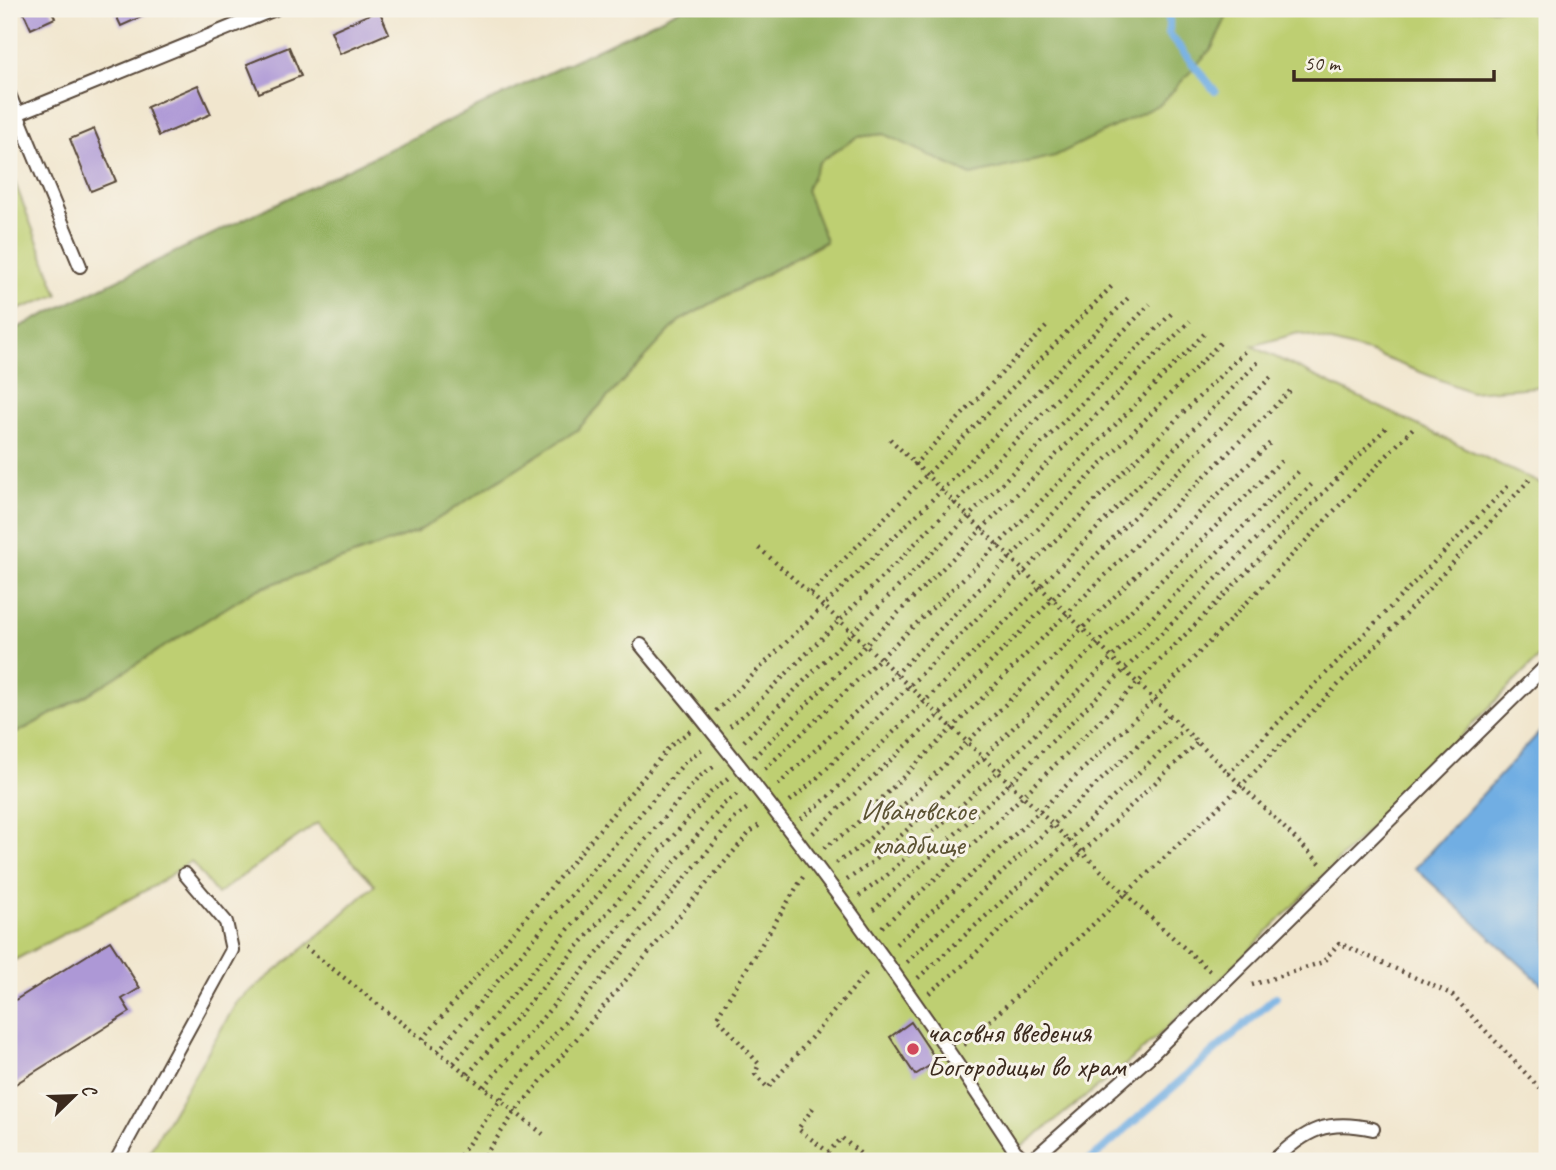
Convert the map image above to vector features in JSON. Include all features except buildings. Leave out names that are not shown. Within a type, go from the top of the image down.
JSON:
[{"type":"lane","points":[[17,114],[275,9]]},
{"type":"lane","points":[[9,94],[79,266]]},
{"type":"lane","points":[[642,645],[718,736],[871,936],[1015,1151],[1028,1161],[1148,1058],[1547,665]]},
{"type":"lane","points":[[116,1161],[232,950],[226,922],[185,874]]},
{"type":"lane","points":[[1273,1161],[1300,1136],[1324,1125],[1349,1123],[1373,1129]]},
{"type":"path","points":[[811,593],[1113,285]]},
{"type":"path","points":[[423,1039],[670,746],[705,720],[825,606],[1130,296]]},
{"type":"path","points":[[438,1051],[685,762],[752,708],[1150,304]]},
{"type":"path","points":[[454,1063],[699,777],[732,754],[1172,313]]},
{"type":"path","points":[[468,1074],[712,791],[776,737],[1190,321]]},
{"type":"path","points":[[914,465],[1046,327]]},
{"type":"path","points":[[484,1087],[724,804],[753,781],[882,659],[997,546],[1207,331]]},
{"type":"path","points":[[456,1161],[500,1100],[736,817],[765,796],[897,673],[1223,340]]},
{"type":"path","points":[[481,1161],[515,1112],[750,832],[813,782],[1245,351]]},
{"type":"path","points":[[790,828],[826,799],[1039,588],[1261,359]]},
{"type":"path","points":[[801,843],[838,813],[939,715],[1273,374]]},
{"type":"path","points":[[1290,391],[797,883],[717,1017],[759,1064],[755,1074],[768,1088],[837,1004],[884,954],[1038,813],[1153,701],[1416,426]]},
{"type":"path","points":[[871,936],[1023,798],[1138,685],[1385,428]]},
{"type":"path","points":[[890,439],[1327,870]]},
{"type":"path","points":[[817,864],[863,845],[1270,443]]},
{"type":"path","points":[[835,888],[875,860],[983,758],[1095,643],[1284,457]]},
{"type":"path","points":[[847,905],[887,875],[997,772],[1301,469]]},
{"type":"path","points":[[953,1055],[1240,787],[1387,635],[1531,478]]},
{"type":"path","points":[[859,921],[899,889],[1009,784],[1314,482]]},
{"type":"path","points":[[1227,774],[1511,483]]},
{"type":"path","points":[[759,548],[897,673],[1124,895],[1220,980]]},
{"type":"path","points":[[896,972],[1169,716]]},
{"type":"path","points":[[907,988],[1068,841],[1183,730]]},
{"type":"path","points":[[917,1003],[960,968],[1197,743]]},
{"type":"path","points":[[1244,988],[1323,962],[1339,943],[1451,994],[1547,1096]]},
{"type":"path","points":[[305,947],[543,1134]]},
{"type":"path","points":[[813,1108],[798,1129],[828,1152],[842,1138],[869,1161]]},
{"type":"green space","points":[[681,9],[1230,9],[1212,48],[1162,103],[1055,156],[971,175],[884,134],[857,137],[819,162],[806,190],[826,241],[679,321],[577,430],[417,532],[253,591],[87,695],[9,737],[9,332]]},
{"type":"green space","name":"Ивановское кладбище","points":[[1230,9],[1547,9],[1547,386],[1471,392],[1372,353],[1298,333],[1252,346],[1547,487],[1547,649],[1220,980],[1122,1068],[1003,1161],[144,1161],[237,1002],[375,885],[317,823],[217,894],[191,861],[154,886],[9,963],[9,737],[87,695],[253,591],[417,532],[577,430],[679,321],[826,242],[806,190],[819,162],[857,137],[884,134],[971,175],[1212,48]]},
{"type":"green space","points":[[9,167],[58,295],[9,313]]},
{"type":"water","points":[[1547,724],[1547,989],[1415,868]]},
{"type":"waterway","points":[[1169,9],[1169,34],[1215,91]]},
{"type":"waterway","points":[[1089,1161],[1276,997]]},
{"type":"place","name":"часовня введения Богородицы во храм","points":[[913,1049]]}]
